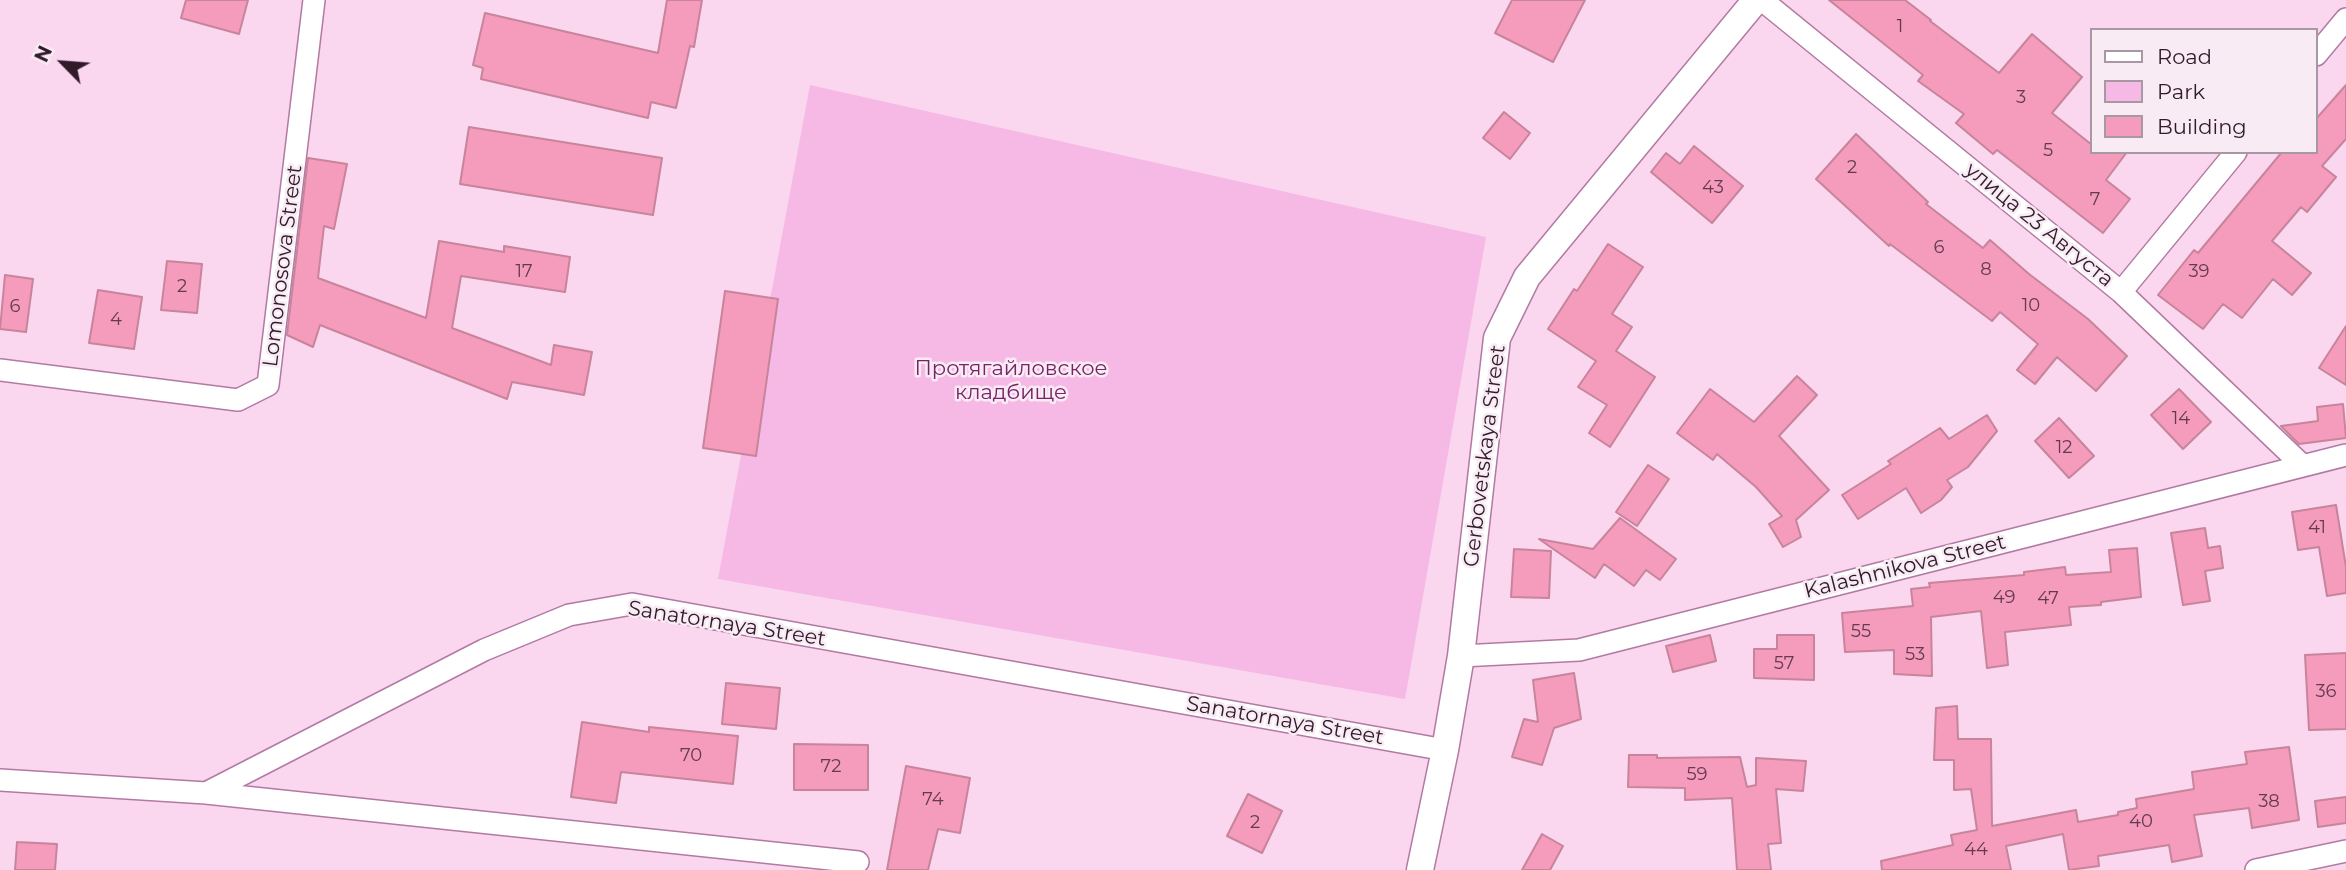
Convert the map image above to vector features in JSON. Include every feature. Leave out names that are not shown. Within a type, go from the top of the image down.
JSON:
[{"type":"street","name":"Lomonosova Street","points":[[0,370],[238,400],[268,386],[314,0]]},
{"type":"street","name":"Gerbovetskaya Street","points":[[1420,870],[1461,656],[1497,338],[1527,277],[1756,0]]},
{"type":"street","name":"улица 23 Августа","points":[[1762,0],[2121,292],[2302,465]]},
{"type":"street","points":[[2318,53],[2346,19]]},
{"type":"street","points":[[2121,292],[2234,154]]},
{"type":"street","name":"Kalashnikova Street","points":[[1461,656],[1579,650],[2346,456]]},
{"type":"street","name":"Sanatornaya Street","points":[[206,793],[484,650],[569,615],[632,604],[1445,750]]},
{"type":"street","points":[[0,780],[206,793],[858,862]]},
{"type":"street","points":[[2256,870],[2346,850]]},
{"type":"green space","name":"Протягайловское кладбище","points":[[810,85],[1486,237],[1405,699],[718,579]]},
{"type":"building","points":[[186,0],[248,0],[239,34],[181,18]]},
{"type":"building","points":[[667,0],[702,0],[694,47],[690,46],[676,108],[651,102],[648,118],[481,79],[483,68],[473,65],[485,13],[658,53]]},
{"type":"building","points":[[1512,0],[1585,0],[1553,62],[1495,33]]},
{"type":"building","points":[[1829,0],[1905,0],[1999,73],[2032,34],[2082,77],[2052,113],[2090,143],[2090,154],[2126,154],[2106,180],[2130,199],[2103,233],[1997,150],[1993,154],[1956,123],[1964,114],[1918,81],[1923,75]]},
{"type":"building","points":[[2346,85],[2346,139],[2322,166],[2336,177],[2307,212],[2301,207],[2272,241],[2311,273],[2292,295],[2273,279],[2242,318],[2223,304],[2203,329],[2158,295],[2194,250],[2198,253],[2280,154],[2318,154],[2318,117]]},
{"type":"building","points":[[1504,112],[1530,133],[1510,159],[1483,138]]},
{"type":"building","points":[[469,127],[662,158],[653,215],[460,184]]},
{"type":"building","points":[[1856,134],[1928,202],[1926,204],[1983,248],[1990,240],[2088,319],[2127,356],[2096,391],[2057,357],[2035,384],[2017,370],[2038,344],[2000,312],[1992,321],[1890,244],[1889,246],[1816,179]]},
{"type":"building","points":[[1694,146],[1743,186],[1712,223],[1651,172],[1666,153],[1680,164]]},
{"type":"building","points":[[308,158],[347,164],[334,229],[324,226],[318,278],[426,318],[439,241],[504,252],[504,246],[570,257],[565,292],[461,276],[452,328],[551,365],[554,345],[592,352],[584,395],[512,382],[507,399],[320,325],[313,347],[287,335]]},
{"type":"building","points":[[1608,244],[1643,267],[1612,314],[1632,327],[1616,351],[1655,377],[1610,447],[1589,433],[1607,405],[1578,387],[1596,361],[1548,329]]},
{"type":"building","points":[[167,261],[202,264],[197,313],[161,310]]},
{"type":"building","points":[[5,275],[33,279],[26,332],[0,329]]},
{"type":"building","points":[[98,290],[142,297],[134,349],[89,343]]},
{"type":"building","points":[[725,291],[778,299],[756,456],[703,448]]},
{"type":"building","points":[[2346,326],[2346,385],[2319,368]]},
{"type":"building","points":[[1797,376],[1817,395],[1779,436],[1829,490],[1796,520],[1801,537],[1783,547],[1769,524],[1782,516],[1756,487],[1717,454],[1713,460],[1677,433],[1710,389],[1754,422]]},
{"type":"building","points":[[2179,389],[2211,422],[2183,449],[2151,415]]},
{"type":"building","points":[[2343,404],[2346,438],[2299,444],[2281,426],[2318,421],[2317,407]]},
{"type":"building","points":[[1987,415],[1997,431],[1968,467],[1947,480],[1952,487],[1941,500],[1921,513],[1906,488],[1858,519],[1842,495],[1891,464],[1888,461],[1940,428],[1949,439]]},
{"type":"building","points":[[2059,418],[2094,456],[2069,478],[2035,441]]},
{"type":"building","points":[[1648,465],[1669,479],[1637,526],[1616,512]]},
{"type":"building","points":[[2336,505],[2346,567],[2346,593],[2327,596],[2319,547],[2298,550],[2292,512]]},
{"type":"building","points":[[1620,518],[1676,559],[1660,580],[1646,570],[1634,586],[1604,564],[1595,578],[1539,539],[1593,549]]},
{"type":"building","points":[[2205,528],[2208,548],[2220,546],[2223,568],[2205,571],[2210,601],[2183,605],[2171,533]]},
{"type":"building","points":[[2137,548],[2141,597],[2101,602],[2101,605],[2069,607],[2071,625],[2005,632],[2008,665],[1987,668],[1981,611],[1931,617],[1932,676],[1894,674],[1894,650],[1845,652],[1842,613],[1913,606],[1911,589],[1930,587],[1929,583],[2024,575],[2024,572],[2065,567],[2066,575],[2111,572],[2109,550]]},
{"type":"building","points":[[1514,549],[1551,551],[1549,598],[1511,597]]},
{"type":"building","points":[[1710,635],[1716,661],[1673,672],[1666,646]]},
{"type":"building","points":[[1777,635],[1814,635],[1814,680],[1754,678],[1754,649],[1777,649]]},
{"type":"building","points":[[2346,653],[2346,729],[2309,730],[2305,655]]},
{"type":"building","points":[[1574,673],[1581,719],[1554,728],[1542,765],[1512,757],[1524,719],[1538,722],[1533,680]]},
{"type":"building","points":[[726,683],[780,688],[776,729],[722,724]]},
{"type":"building","points":[[1957,706],[1958,739],[1991,739],[1992,826],[2076,810],[2078,822],[2118,815],[2118,812],[2137,808],[2136,799],[2194,789],[2192,772],[2247,764],[2245,752],[2289,747],[2299,820],[2252,828],[2249,808],[2194,815],[2202,856],[2172,862],[2169,845],[2098,856],[2099,866],[2069,870],[2063,834],[2006,846],[2011,870],[1882,870],[1881,861],[1953,845],[1951,835],[1977,830],[1971,789],[1954,790],[1954,760],[1934,760],[1936,708]]},
{"type":"building","points":[[582,722],[649,732],[649,727],[738,736],[733,784],[621,772],[616,803],[571,797]]},
{"type":"building","points":[[794,744],[868,745],[868,790],[794,790]]},
{"type":"building","points":[[1629,755],[1657,755],[1657,758],[1740,757],[1747,787],[1756,785],[1756,758],[1806,761],[1803,791],[1776,789],[1781,843],[1768,844],[1771,870],[1737,870],[1732,798],[1685,800],[1685,788],[1628,787]]},
{"type":"building","points":[[906,766],[970,778],[960,833],[938,829],[928,870],[887,870]]},
{"type":"building","points":[[1248,794],[1282,811],[1262,853],[1227,836]]},
{"type":"building","points":[[2346,797],[2346,823],[2318,827],[2315,801]]},
{"type":"building","points":[[1542,834],[1563,846],[1550,870],[1522,870]]},
{"type":"building","points":[[17,842],[57,844],[55,870],[15,870]]}]
